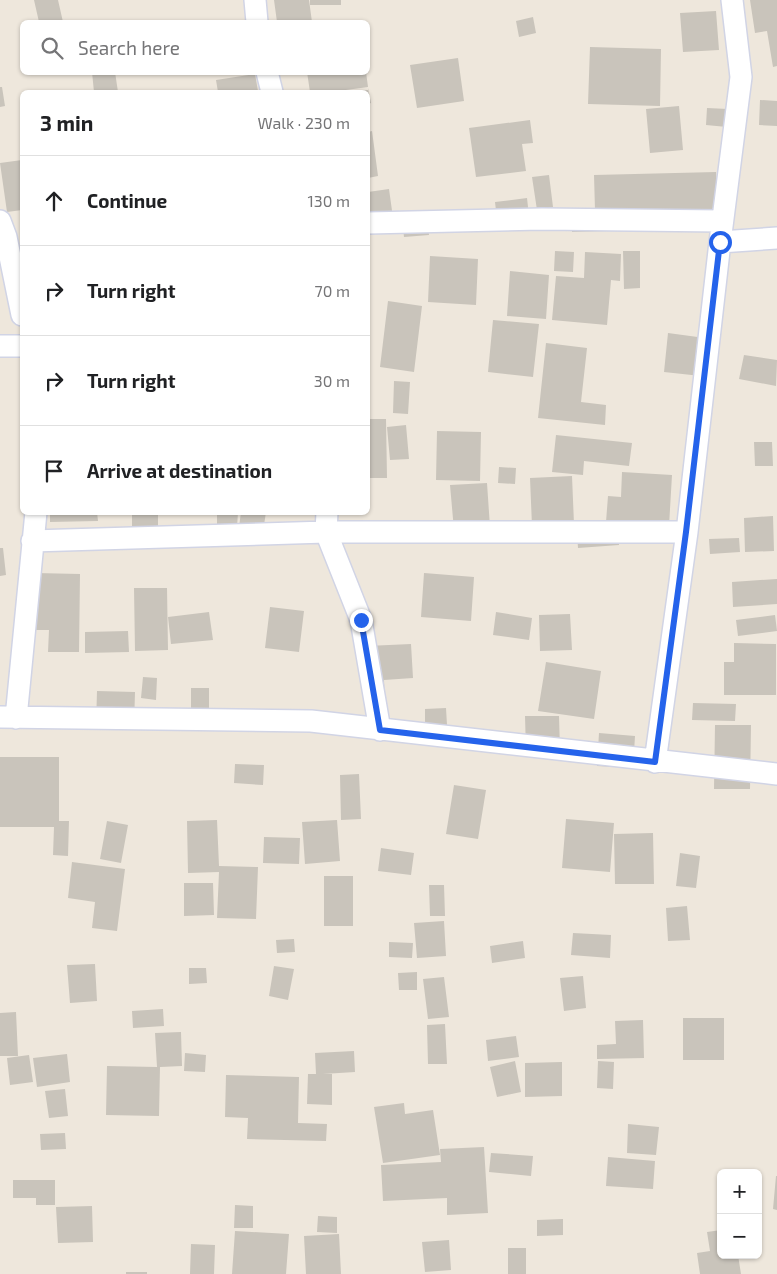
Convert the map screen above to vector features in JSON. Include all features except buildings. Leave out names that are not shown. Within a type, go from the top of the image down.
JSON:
[{"type":"street","points":[[255,0],[258,20]]},
{"type":"street","points":[[655,762],[686,532],[741,77],[732,0]]},
{"type":"street","points":[[268,75],[272,90]]},
{"type":"street","points":[[370,223],[542,219],[721,231],[777,238]]},
{"type":"street","points":[[0,221],[6,237],[20,305]]},
{"type":"street","points":[[0,346],[20,346]]},
{"type":"street","points":[[36,515],[8,717],[311,721],[655,762],[777,774]]},
{"type":"street","points":[[32,541],[327,522],[686,532]]},
{"type":"street","points":[[327,522],[337,562],[354,598],[361,620],[380,730]]},
{"type":"route","points":[[361,620],[380,730],[655,762],[686,532],[720,242]]}]
